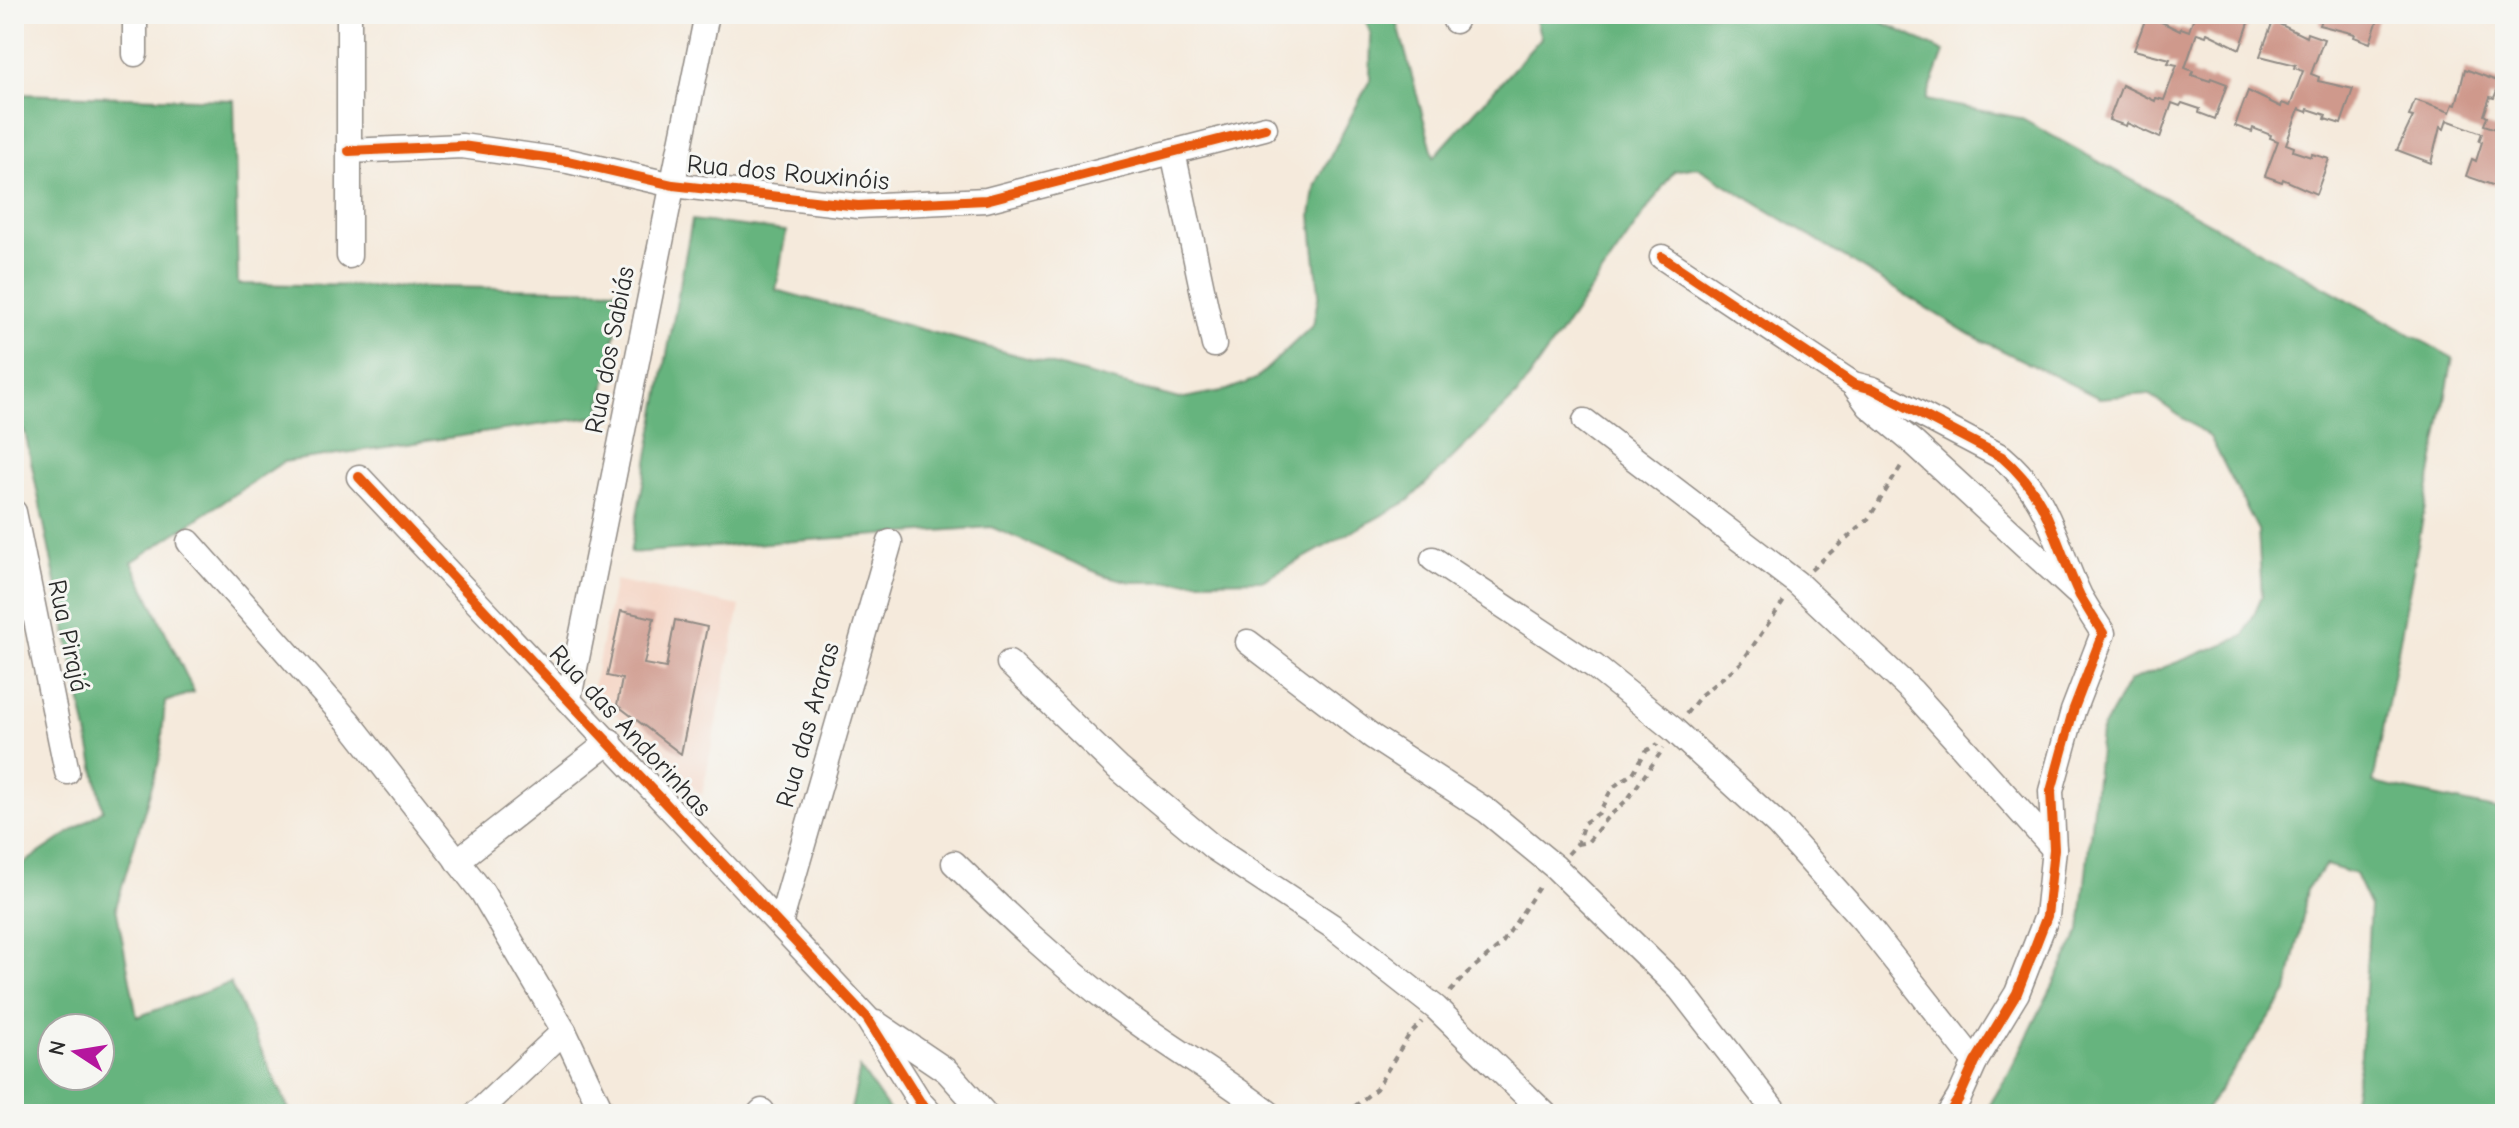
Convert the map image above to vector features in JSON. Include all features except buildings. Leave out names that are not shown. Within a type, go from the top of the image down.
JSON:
[{"type":"street","points":[[135,14],[135,54]]},
{"type":"street","points":[[349,14],[349,256]]},
{"type":"street","name":"Rua dos Sabiás","points":[[569,698],[707,14]]},
{"type":"street","name":"Rua dos Rouxinóis","points":[[349,151],[462,146],[568,161],[673,185],[858,206],[986,200],[1265,128]]},
{"type":"street","points":[[1173,152],[1214,345]]},
{"type":"street","points":[[1662,257],[1853,384],[1873,389],[1985,447],[2017,470],[2047,513],[2081,596],[2103,633],[2073,711],[2051,791],[2054,849],[2047,916],[2017,993],[1975,1062],[1949,1114]]},
{"type":"street","points":[[1853,384],[1869,406],[1915,444],[2081,596]]},
{"type":"street","points":[[1585,421],[1797,583],[1912,691],[2054,849]]},
{"type":"street","name":"Rua das Andorinhas","points":[[359,477],[867,1018]]},
{"type":"street","name":"Rua Pirajá","points":[[14,512],[67,772]]},
{"type":"street","points":[[189,542],[349,722],[482,892],[564,1031],[603,1114]]},
{"type":"street","name":"Rua das Araras","points":[[780,924],[890,542]]},
{"type":"street","points":[[1433,559],[1594,666],[1673,729],[1778,825],[1864,921],[1975,1062]]},
{"type":"street","points":[[1248,642],[1373,737],[1487,811],[1555,867],[1680,989],[1777,1114]]},
{"type":"street","points":[[1009,663],[1118,768],[1214,848],[1332,926],[1436,1008],[1545,1114]]},
{"type":"street","points":[[457,861],[610,741]]},
{"type":"street","points":[[954,863],[1031,938],[1121,1011],[1230,1083],[1270,1114]]},
{"type":"street","points":[[867,1018],[920,1102],[931,1114]]},
{"type":"street","points":[[867,1018],[947,1071],[985,1114]]},
{"type":"street","points":[[476,1114],[564,1031]]},
{"type":"path","points":[[1345,1114],[1376,1089],[1409,1035],[1467,973],[1501,945],[1532,893],[1577,844],[1584,823],[1599,813],[1612,788],[1633,773],[1646,751],[1655,744],[1665,743],[1664,752],[1627,800],[1606,819],[1588,842],[1577,844]]},
{"type":"path","points":[[1633,773],[1641,778]]},
{"type":"path","points":[[1599,813],[1606,819]]},
{"type":"shaded area","points":[[615,580],[740,606],[702,795],[592,692]]},
{"type":"green space","points":[[1363,14],[1395,14],[1434,157],[1541,38],[1534,14],[1866,14],[1944,52],[1926,100],[2020,118],[2453,358],[2373,783],[2505,811],[2505,1114],[2350,1114],[2361,1055],[2370,906],[2355,874],[2326,865],[2307,888],[2287,992],[2203,1114],[1984,1114],[2009,1073],[2080,931],[2101,731],[2129,681],[2244,636],[2262,596],[2258,530],[2210,437],[2148,394],[2099,398],[1969,334],[1697,167],[1674,171],[1516,396],[1408,501],[1264,580],[1132,582],[1103,575],[991,527],[630,553],[692,220],[786,231],[776,290],[1179,399],[1227,390],[1256,379],[1313,325],[1319,293],[1311,215],[1316,184],[1370,80],[1371,35]]},
{"type":"green space","points":[[14,83],[16,94],[234,100],[238,284],[624,290],[599,416],[283,462],[132,562],[194,692],[165,702],[160,758],[116,907],[137,1017],[230,983],[291,1114],[14,1114],[14,870],[103,810],[25,432],[14,424]]},
{"type":"green space","points":[[860,1068],[892,1114],[850,1114]]},
{"type":"cycle path","points":[[349,151],[462,146],[568,161],[673,185],[858,206],[986,200],[1265,128]]},
{"type":"cycle path","points":[[1662,257],[1853,384],[1873,389],[2002,457],[2041,505],[2080,596],[2103,633],[2073,711],[2051,791],[2054,849],[2047,916],[2017,993],[1975,1062],[1949,1114]]},
{"type":"cycle path","points":[[359,477],[867,1018],[920,1102],[931,1114]]}]
